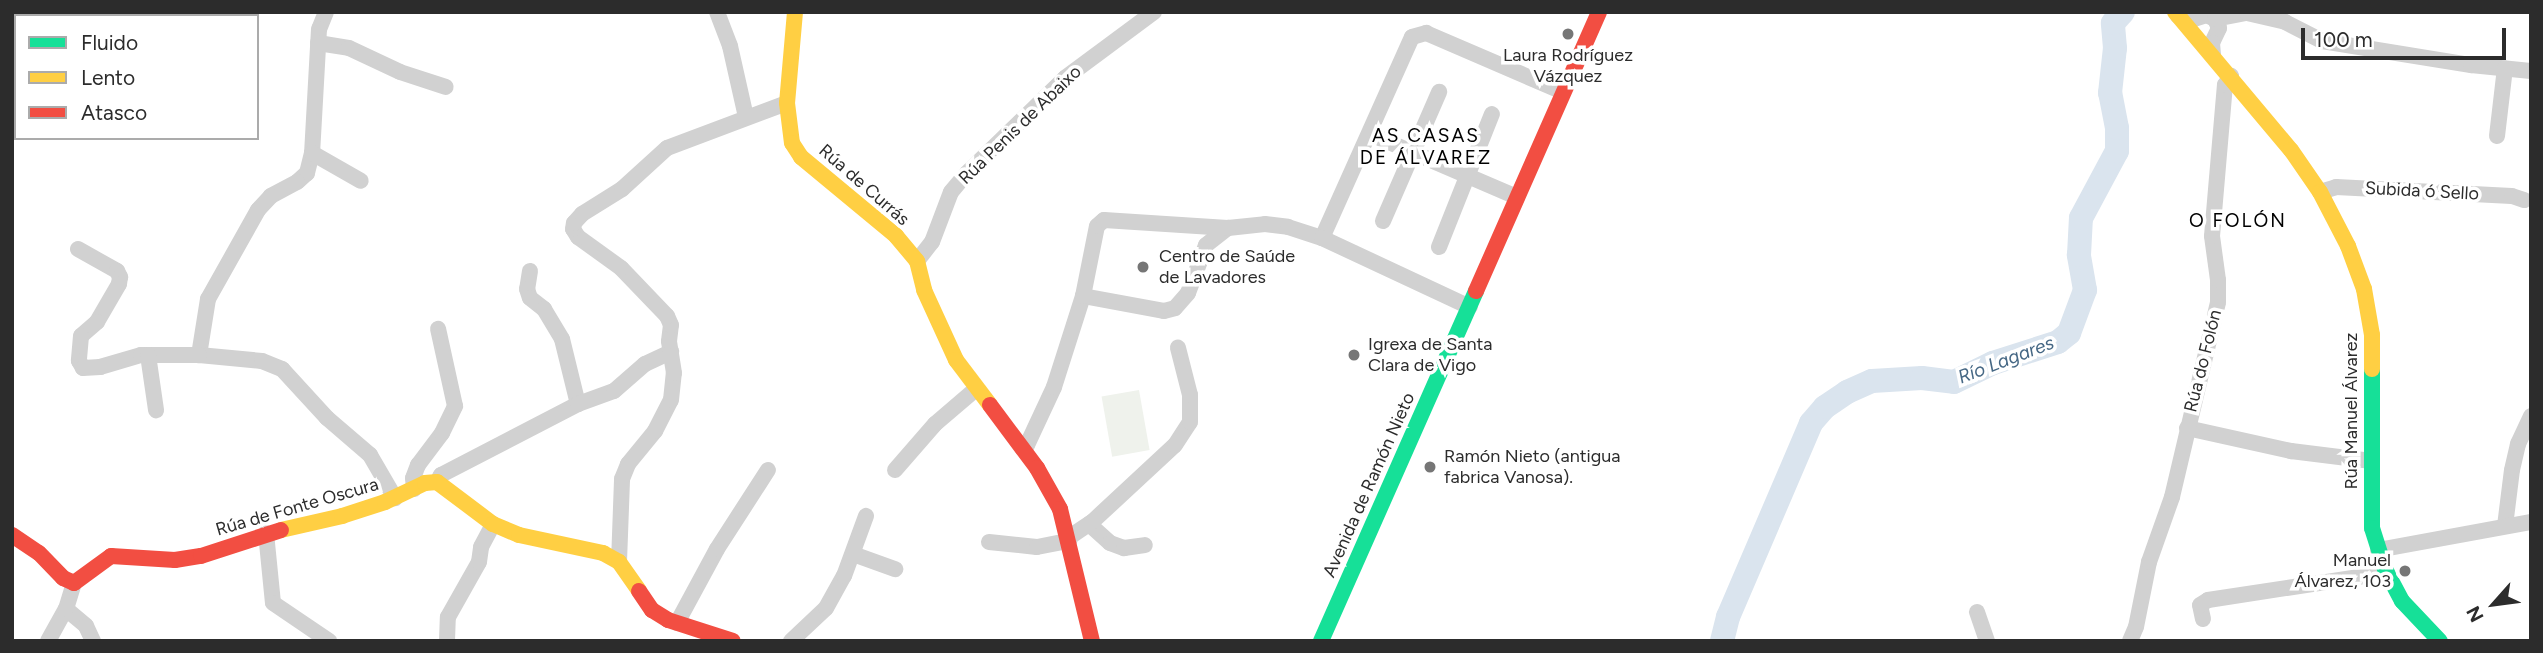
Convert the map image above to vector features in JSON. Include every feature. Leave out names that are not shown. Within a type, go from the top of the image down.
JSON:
[{"type":"street","points":[[198,355],[208,299],[258,210],[271,196],[297,183],[307,173],[312,153],[319,29],[326,12]]},
{"type":"street","points":[[717,12],[730,46],[746,117]]},
{"type":"street","name":"Rúa de Currás","points":[[795,12],[787,103],[796,150],[896,236],[916,261]]},
{"type":"street","name":"Rúa Penis de Abaixo","points":[[916,261],[932,242],[951,192],[966,174],[1065,79],[1154,12]]},
{"type":"street","name":"Avenida de Ramón Nieto","points":[[1321,641],[1599,12]]},
{"type":"street","points":[[2177,14],[2188,20],[2207,15],[2247,13],[2285,22],[2322,41],[2531,71]]},
{"type":"street","name":"Rúa Manuel Álvarez","points":[[2177,14],[2231,76],[2320,192],[2348,246],[2364,289],[2372,335],[2372,528],[2385,569],[2402,601],[2440,641]]},
{"type":"street","points":[[2213,55],[2214,37],[2219,28],[2218,16]]},
{"type":"street","points":[[2198,19],[2195,26],[2197,37],[2206,40],[2214,37]]},
{"type":"street","points":[[1322,238],[1412,37],[1426,33],[1563,92]]},
{"type":"street","points":[[318,43],[349,48],[400,72],[446,87]]},
{"type":"street","points":[[2497,136],[2505,68]]},
{"type":"street","name":"Rúa do Folón","points":[[2130,641],[2136,627],[2149,562],[2172,497],[2218,302],[2212,236],[2225,85],[2231,76]]},
{"type":"street","points":[[1383,221],[1439,92]]},
{"type":"street","points":[[619,562],[622,479],[628,464],[655,432],[671,400],[674,373],[671,325],[667,316],[621,268],[578,237],[573,229],[574,223],[582,214],[632,181],[661,152],[787,103]]},
{"type":"street","points":[[1439,247],[1493,114]]},
{"type":"street","points":[[1370,134],[1517,197]]},
{"type":"street","points":[[312,153],[361,181]]},
{"type":"street","name":"Subida ó Sello","points":[[2320,192],[2336,187],[2512,195],[2524,200]]},
{"type":"street","points":[[1022,448],[1027,445],[1054,387],[1083,296],[1093,234],[1104,220],[1228,228],[1265,224],[1288,227],[1322,238],[1470,307]]},
{"type":"street","points":[[1185,226],[1200,244],[1202,253]]},
{"type":"street","points":[[1083,296],[1164,311],[1175,308],[1188,293],[1206,245],[1228,228]]},
{"type":"street","points":[[78,249],[117,271],[120,276],[120,284],[97,323],[81,336],[79,361],[83,368],[100,367],[119,359],[148,355],[198,355],[262,361],[282,369],[327,418],[370,455],[395,498]]},
{"type":"street","points":[[916,261],[924,290],[944,337],[976,389],[1022,448],[1060,509],[1092,641]]},
{"type":"street","points":[[530,271],[527,289],[530,298],[544,309],[562,339],[578,404]]},
{"type":"street","points":[[414,489],[418,465],[442,433],[455,407],[438,329]]},
{"type":"street","points":[[989,542],[1037,547],[1069,539],[1175,445],[1190,422],[1190,395],[1178,348]]},
{"type":"street","points":[[671,352],[645,364],[614,391],[578,404],[441,475],[437,482],[493,524],[519,534],[603,553],[619,562],[652,610],[684,631],[733,641]]},
{"type":"street","points":[[148,355],[156,410]]},
{"type":"street","points":[[895,470],[935,424],[976,389]]},
{"type":"street","points":[[2505,526],[2518,444],[2531,416]]},
{"type":"street","points":[[2187,428],[2291,451],[2371,461]]},
{"type":"street","points":[[684,631],[717,549],[768,470]]},
{"type":"street","name":"Rúa de Fonte Oscura","points":[[74,583],[111,556],[175,560],[201,556],[266,533],[342,516],[437,482]]},
{"type":"street","points":[[791,641],[826,608],[853,554],[866,516]]},
{"type":"street","points":[[2378,550],[2531,522]]},
{"type":"street","points":[[447,641],[448,617],[480,562],[481,547],[493,524]]},
{"type":"street","points":[[1089,524],[1110,543],[1124,548],[1145,545]]},
{"type":"street","points":[[266,533],[270,597],[273,603],[329,641]]},
{"type":"street","points":[[12,534],[39,554],[63,578],[74,583],[66,609],[48,641]]},
{"type":"street","points":[[853,554],[895,569]]},
{"type":"street","points":[[2203,619],[2200,606],[2208,600],[2364,576],[2385,569]]},
{"type":"street","points":[[66,609],[86,626],[93,641]]},
{"type":"street","points":[[1977,612],[1987,641]]},
{"type":"shaded area","points":[[1139,390],[1150,450],[1112,457],[1102,397]]},
{"type":"waterway","name":"Río Lagares","points":[[1722,641],[1728,617],[1811,423],[1825,407],[1847,392],[1872,381],[1922,378],[1954,382],[1993,363],[2058,342],[2069,333],[2085,290],[2079,255],[2081,218],[2117,151],[2117,128],[2110,93],[2115,48],[2113,23],[2123,12]]},
{"type":"traffic: fast","points":[[1321,641],[1476,291]]},
{"type":"traffic: fast","points":[[2372,369],[2372,528],[2385,569],[2402,601],[2440,641]]},
{"type":"traffic: slow","points":[[795,12],[787,103],[792,143],[801,157],[896,236],[917,261],[924,290],[956,360],[990,405]]},
{"type":"traffic: slow","points":[[2175,12],[2291,150],[2320,192],[2348,246],[2364,289],[2372,335],[2372,369]]},
{"type":"traffic: slow","points":[[281,530],[342,516],[385,502],[425,483],[437,482],[493,524],[519,535],[603,553],[619,562],[639,591]]},
{"type":"traffic: jam","points":[[1476,291],[1599,12]]},
{"type":"traffic: jam","points":[[990,405],[1037,468],[1060,509],[1092,641]]},
{"type":"traffic: jam","points":[[12,535],[39,553],[63,578],[74,583],[111,556],[175,560],[201,556],[281,530]]},
{"type":"traffic: jam","points":[[639,591],[652,610],[668,620],[733,641]]},
{"type":"place","name":"Laura Rodríguez Vázquez","points":[[1568,34]]},
{"type":"place","name":"Centro de Saúde de Lavadores","points":[[1143,267]]},
{"type":"place","name":"Igrexa de Santa Clara de Vigo","points":[[1354,355]]},
{"type":"place","name":"Ramón Nieto (antigua fabrica Vanosa).","points":[[1430,467]]},
{"type":"place","name":"Manuel Álvarez, 103","points":[[2405,571]]},
{"type":"district","name":"AS CASAS DE ÁLVAREZ","points":[[1426,147]]},
{"type":"district","name":"O FOLÓN","points":[[2238,221]]}]
